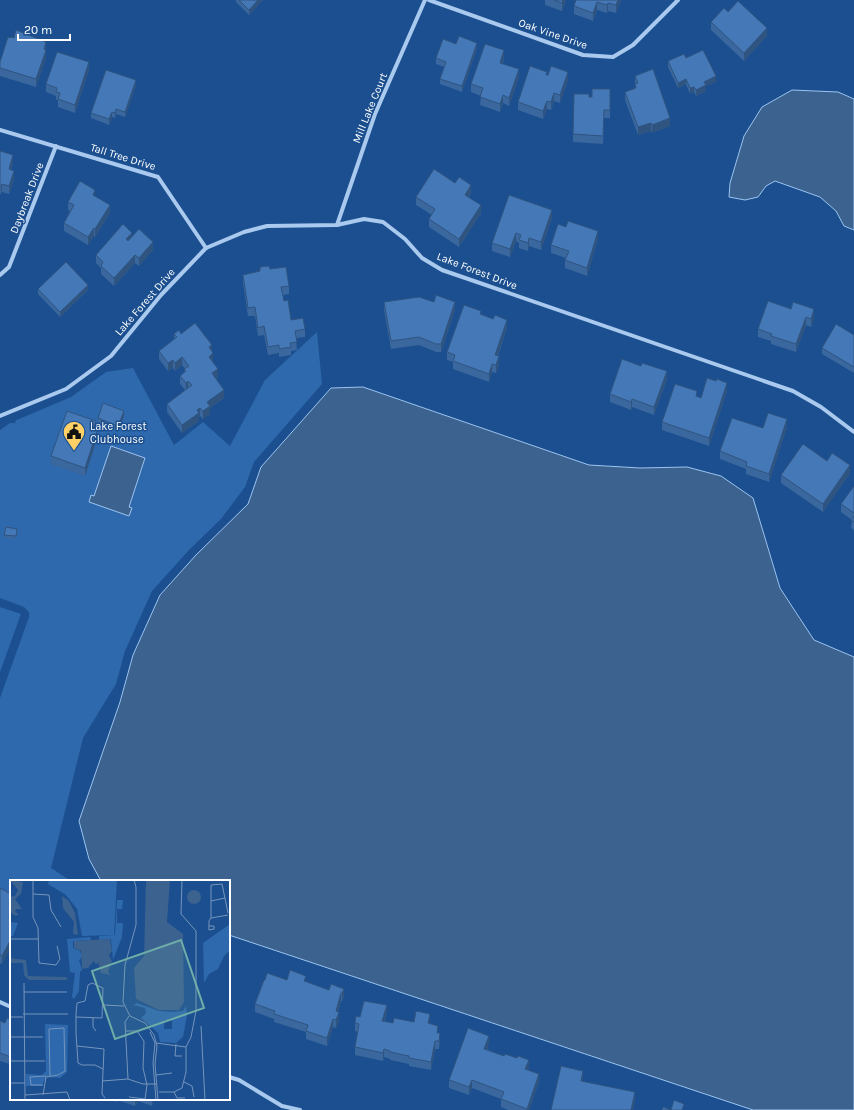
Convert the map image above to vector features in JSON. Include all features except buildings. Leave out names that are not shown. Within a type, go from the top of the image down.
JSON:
[{"type":"street","name":"Mill Lake Court","points":[[337,225],[375,114],[425,0]]},
{"type":"street","name":"Oak Vine Drive","points":[[429,0],[583,55],[613,57],[634,45],[678,0]]},
{"type":"street","name":"Tall Tree Drive","points":[[0,130],[158,177],[206,248]]},
{"type":"street","name":"Daybreak Drive","points":[[0,275],[9,267],[56,146]]},
{"type":"street","name":"Lake Forest Drive","points":[[0,414],[6,414],[66,389],[111,356],[161,295],[206,248],[244,232],[267,226],[337,225],[364,219],[383,222],[405,239],[422,258],[442,270],[793,391],[821,407],[854,432]]},
{"type":"street","points":[[0,1002],[10,1007]]},
{"type":"street","points":[[230,1077],[239,1080],[282,1106],[300,1110]]},
{"type":"shaded area","points":[[792,90],[838,92],[854,99],[854,230],[844,226],[836,211],[820,197],[775,181],[766,186],[758,197],[745,200],[729,197],[730,183],[744,136],[762,107]]},
{"type":"shaded area","points":[[317,332],[322,384],[254,462],[245,487],[221,519],[189,550],[152,591],[125,651],[116,684],[83,738],[51,868],[69,880],[10,880],[10,894],[0,891],[0,698],[29,617],[29,612],[24,607],[0,598],[0,430],[10,423],[15,423],[16,420],[71,397],[106,372],[133,368],[174,445],[203,422],[230,446],[265,380]]},
{"type":"shaded area","points":[[363,387],[589,465],[640,468],[687,467],[721,476],[753,498],[780,588],[814,640],[854,657],[854,1110],[753,1110],[230,935],[230,880],[100,880],[89,859],[79,821],[120,702],[133,655],[160,595],[196,555],[248,504],[261,467],[331,388]]},
{"type":"shaded area","points":[[111,446],[145,458],[129,507],[132,508],[129,516],[89,502],[91,495],[94,496]]},
{"type":"shaded area","points":[[0,607],[21,614],[0,672]]},
{"type":"place","name":"Lake Forest Clubhouse","points":[[74,452]]}]
